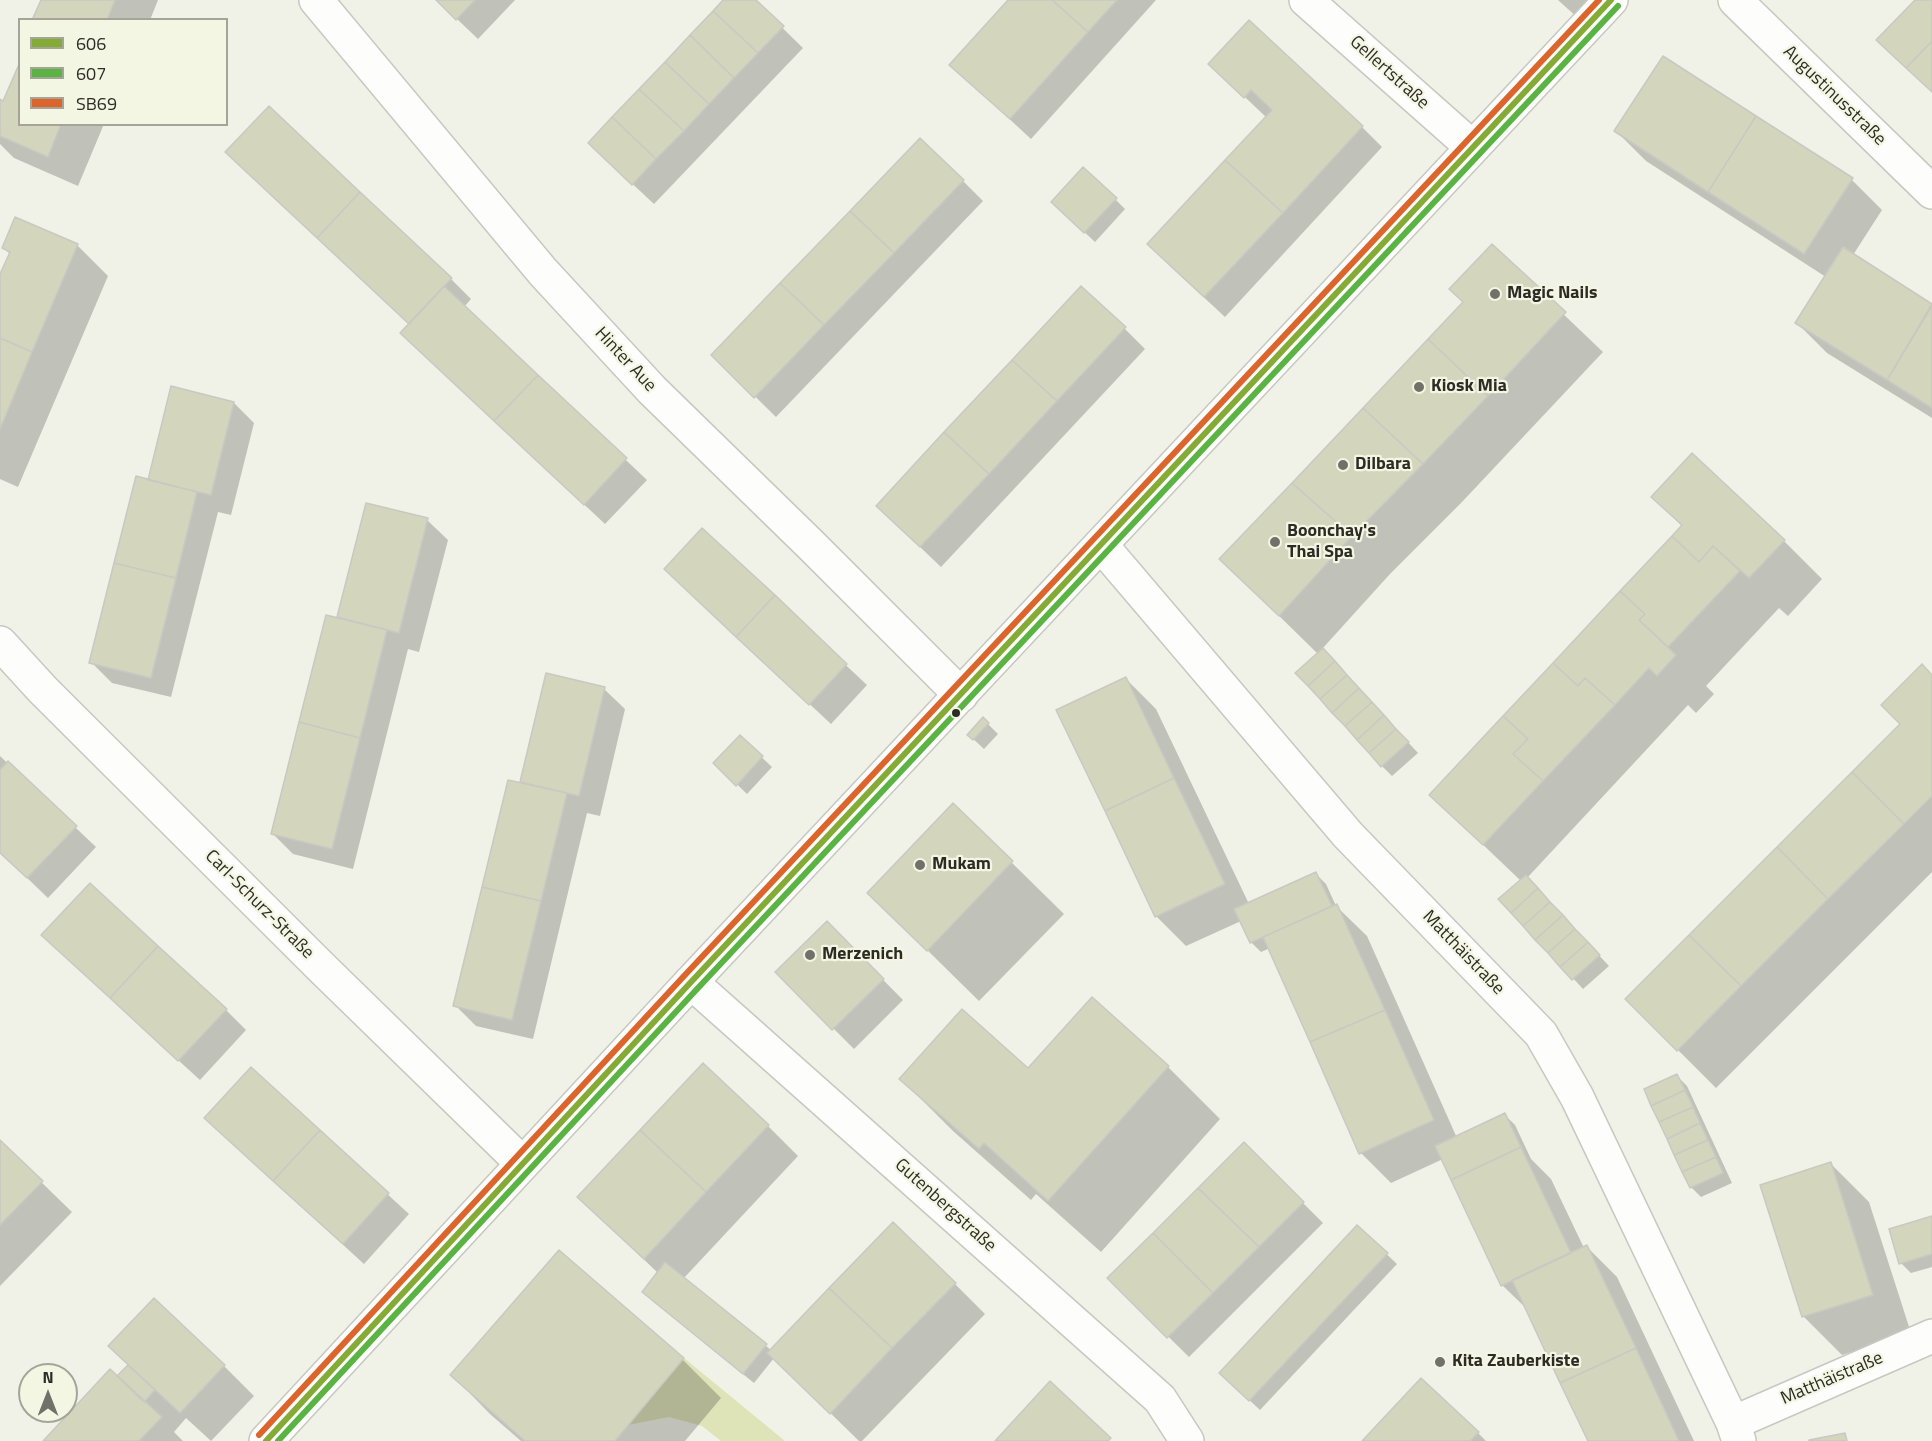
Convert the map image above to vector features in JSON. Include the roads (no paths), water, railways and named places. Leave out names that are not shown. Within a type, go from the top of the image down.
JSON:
[{"type":"street","name":"Hinter Aue","points":[[316,0],[543,272],[644,382],[961,695]]},
{"type":"street","name":"Gellertstraße","points":[[1306,0],[1472,147]]},
{"type":"street","points":[[266,1441],[522,1163],[1611,0]]},
{"type":"street","name":"Augustinusstraße","points":[[1735,0],[1932,192]]},
{"type":"street","name":"Matthäistraße","points":[[1101,545],[1348,835],[1541,1034],[1577,1097],[1736,1432],[1932,1336]]},
{"type":"street","name":"Carl-Schurz-Straße","points":[[0,643],[43,690],[321,967],[522,1163]]},
{"type":"street","name":"Gutenbergstraße","points":[[691,982],[1160,1399],[1187,1441]]},
{"type":"place","name":"Magic Nails","points":[[1495,294]]},
{"type":"place","name":"Kiosk Mia","points":[[1419,387]]},
{"type":"place","name":"Dilbara","points":[[1343,465]]},
{"type":"place","name":"Boonchay's Thai Spa","points":[[1275,542]]},
{"type":"place","name":"Mukam","points":[[920,865]]},
{"type":"place","name":"Merzenich","points":[[810,955]]},
{"type":"place","name":"Kita Zauberkiste","points":[[1440,1362]]}]
